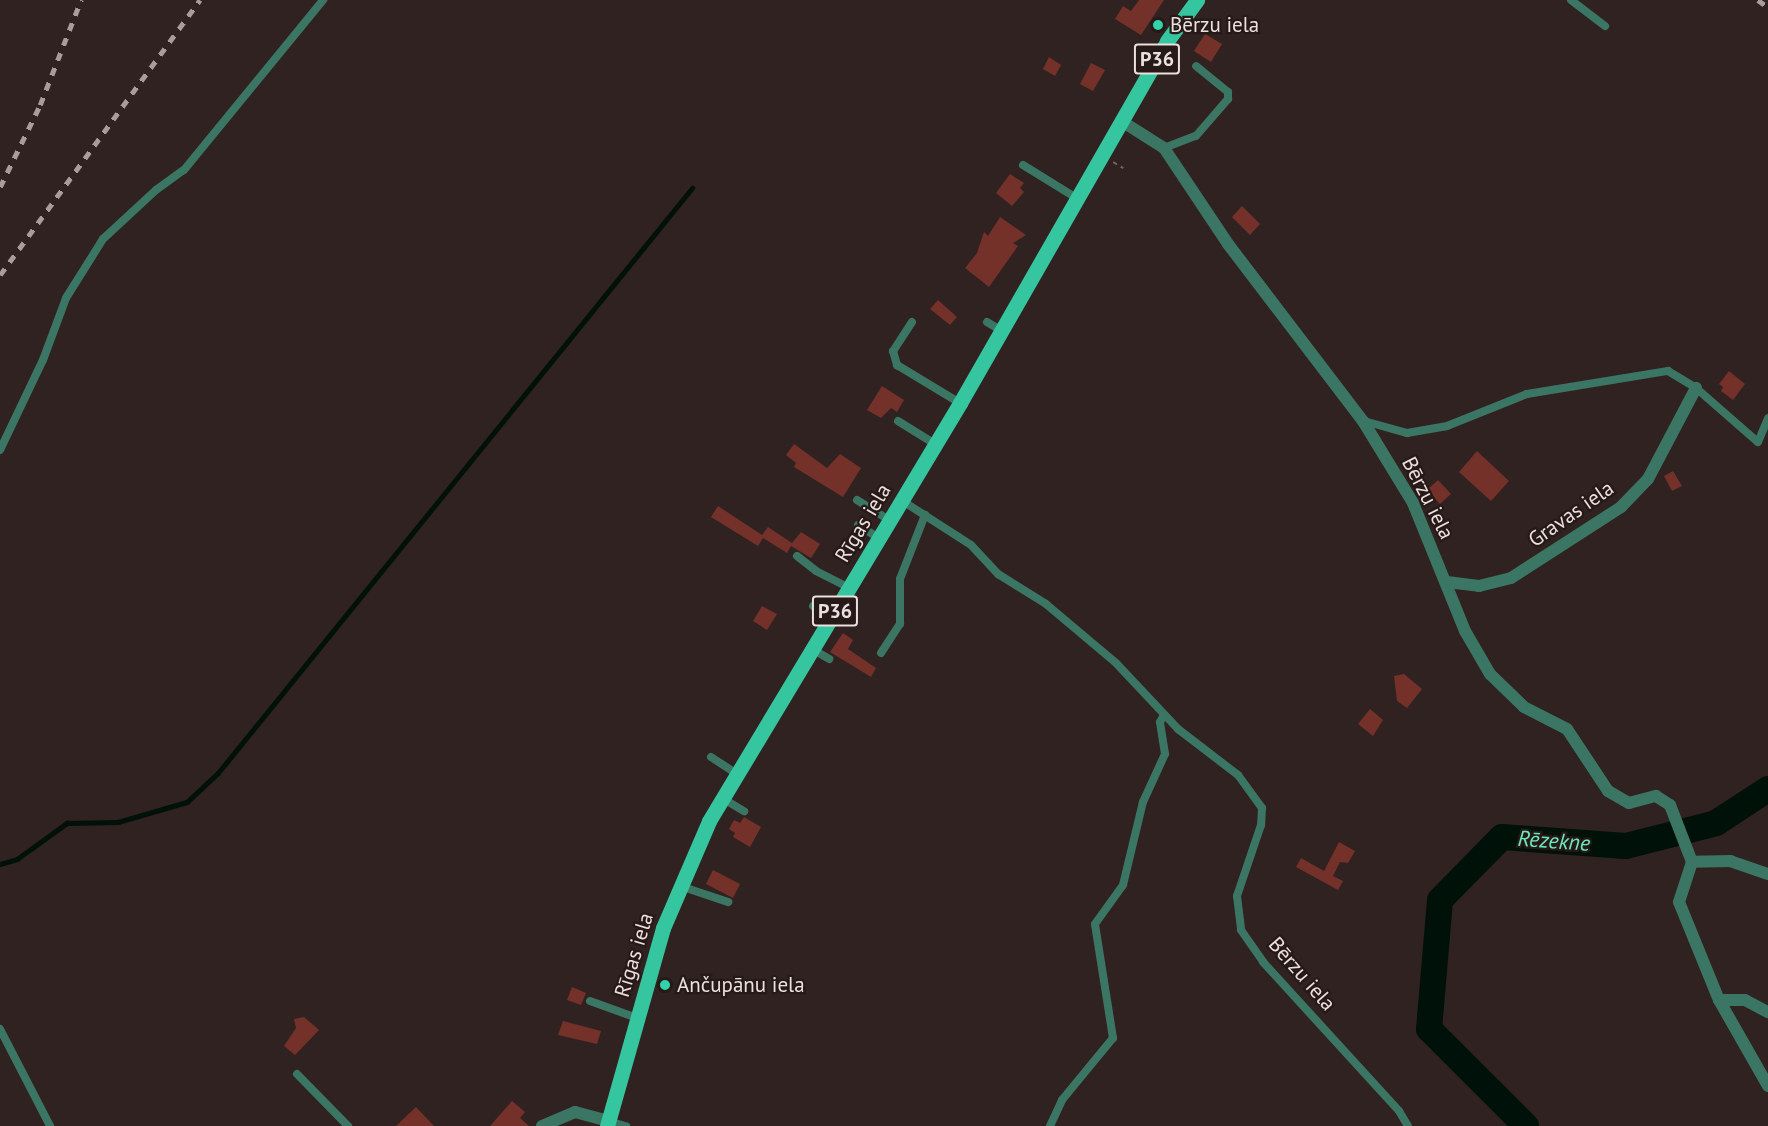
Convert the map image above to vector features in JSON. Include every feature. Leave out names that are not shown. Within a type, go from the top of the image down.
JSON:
[{"type":"main road","name":"Rīgas iela","points":[[607,1123],[637,1018],[679,886],[721,798],[960,403],[1079,200],[1167,41],[1197,0]]},
{"type":"street","name":"Bērzu iela","points":[[1123,122],[1164,148],[1228,244],[1363,421],[1413,503],[1465,631],[1490,674],[1524,707],[1567,729],[1608,791],[1629,803],[1656,796],[1670,808],[1690,856]]},
{"type":"street","name":"Gravas iela","points":[[1447,582],[1479,586],[1511,578],[1621,507],[1648,479],[1696,388]]},
{"type":"street","points":[[1768,874],[1731,861],[1690,856],[1679,902],[1719,1000],[1768,1086]]},
{"type":"street","points":[[1719,1000],[1744,1000],[1768,1012]]},
{"type":"street","points":[[542,1126],[575,1113],[607,1123]]},
{"type":"lane","points":[[0,450],[43,360],[66,298],[103,239],[156,190],[184,170],[323,0]]},
{"type":"lane","points":[[1571,0],[1605,26]]},
{"type":"lane","points":[[1164,148],[1196,136],[1228,99],[1227,92],[1196,66]]},
{"type":"lane","points":[[1023,165],[1079,200]]},
{"type":"lane","points":[[912,322],[892,351],[897,365],[960,403]]},
{"type":"lane","points":[[987,322],[1002,331]]},
{"type":"lane","points":[[1363,421],[1407,433],[1427,430],[1447,426],[1527,394],[1668,371],[1696,388],[1758,442],[1768,418]]},
{"type":"lane","points":[[898,421],[935,444]]},
{"type":"lane","points":[[857,500],[889,520]]},
{"type":"lane","points":[[901,500],[971,545],[998,574],[1046,604],[1116,663],[1164,715],[1160,722],[1165,754],[1143,802],[1123,885],[1095,924],[1113,1038],[1062,1100],[1050,1126]]},
{"type":"lane","points":[[881,653],[900,624],[900,579],[925,515]]},
{"type":"lane","points":[[858,525],[879,538]]},
{"type":"lane","points":[[797,556],[816,571],[849,588]]},
{"type":"lane","points":[[813,606],[831,617]]},
{"type":"lane","points":[[812,648],[829,659]]},
{"type":"lane","name":"Bērzu iela","points":[[1164,715],[1238,775],[1262,808],[1261,825],[1237,897],[1241,930],[1263,962],[1399,1111],[1408,1126]]},
{"type":"lane","points":[[711,757],[736,773]]},
{"type":"lane","points":[[721,798],[744,811]]},
{"type":"lane","points":[[679,886],[728,902]]},
{"type":"lane","points":[[590,1001],[637,1018]]},
{"type":"lane","points":[[0,1029],[50,1126]]},
{"type":"lane","points":[[297,1074],[348,1126]]},
{"type":"lane","points":[[607,1123],[626,1126]]},
{"type":"building","points":[[1139,0],[1164,0],[1141,35],[1115,19],[1123,6],[1131,11]]},
{"type":"building","points":[[1205,34],[1222,44],[1211,62],[1194,51]]},
{"type":"building","points":[[1049,57],[1061,65],[1055,76],[1043,69]]},
{"type":"building","points":[[1091,63],[1105,70],[1093,91],[1080,84]]},
{"type":"building","points":[[1010,174],[1024,183],[1020,188],[1024,192],[1012,206],[996,193]]},
{"type":"building","points":[[1242,206],[1260,224],[1250,235],[1232,217]]},
{"type":"building","points":[[1000,217],[1026,235],[1013,243],[1018,246],[989,287],[965,268],[977,253],[984,232],[988,236]]},
{"type":"building","points":[[938,300],[957,317],[950,325],[930,309]]},
{"type":"building","points":[[1729,371],[1745,384],[1733,400],[1721,391],[1723,387],[1719,384]]},
{"type":"building","points":[[882,386],[904,400],[897,412],[891,408],[881,418],[867,410]]},
{"type":"building","points":[[794,444],[827,468],[840,454],[861,468],[843,497],[794,467],[796,463],[786,455]]},
{"type":"building","points":[[1477,451],[1509,481],[1491,501],[1459,472]]},
{"type":"building","points":[[1673,471],[1682,486],[1672,491],[1664,476]]},
{"type":"building","points":[[1438,480],[1451,494],[1440,504],[1427,490]]},
{"type":"building","points":[[718,506],[762,535],[768,527],[792,543],[801,532],[820,544],[811,558],[791,546],[787,553],[763,538],[758,546],[711,517]]},
{"type":"building","points":[[762,606],[777,614],[767,630],[753,621]]},
{"type":"building","points":[[843,633],[853,640],[848,649],[876,668],[871,677],[830,652]]},
{"type":"building","points":[[1404,674],[1422,689],[1407,708],[1397,701],[1394,676]]},
{"type":"building","points":[[1370,709],[1383,720],[1373,736],[1358,724]]},
{"type":"building","points":[[744,817],[761,827],[750,847],[733,837],[735,833],[729,829],[734,820],[740,823]]},
{"type":"building","points":[[1339,842],[1355,851],[1348,863],[1340,862],[1333,876],[1343,881],[1338,890],[1296,867],[1301,858],[1324,871]]},
{"type":"building","points":[[713,870],[740,884],[733,898],[706,884]]},
{"type":"building","points":[[572,987],[586,993],[581,1005],[567,1000]]},
{"type":"building","points":[[304,1017],[319,1030],[295,1055],[284,1046],[296,1028],[294,1019]]},
{"type":"building","points":[[563,1021],[601,1031],[597,1044],[558,1035]]},
{"type":"building","points":[[512,1101],[525,1112],[520,1118],[529,1126],[490,1126]]},
{"type":"building","points":[[416,1107],[434,1126],[396,1126]]},
{"type":"waterway","points":[[0,864],[17,859],[67,823],[118,822],[187,802],[218,773],[692,188]]},
{"type":"waterway","name":"Rēzekne","points":[[1526,1126],[1429,1029],[1440,900],[1502,837],[1626,846],[1716,823],[1768,789]]},
{"type":"railway","points":[[0,187],[40,105],[81,0]]},
{"type":"railway","points":[[0,275],[200,0]]},
{"type":"railway","points":[[1758,0],[1768,7]]},
{"type":"place","name":"Bērzu iela","points":[[1158,25]]},
{"type":"place","name":"Ančupānu iela","points":[[665,985]]}]
